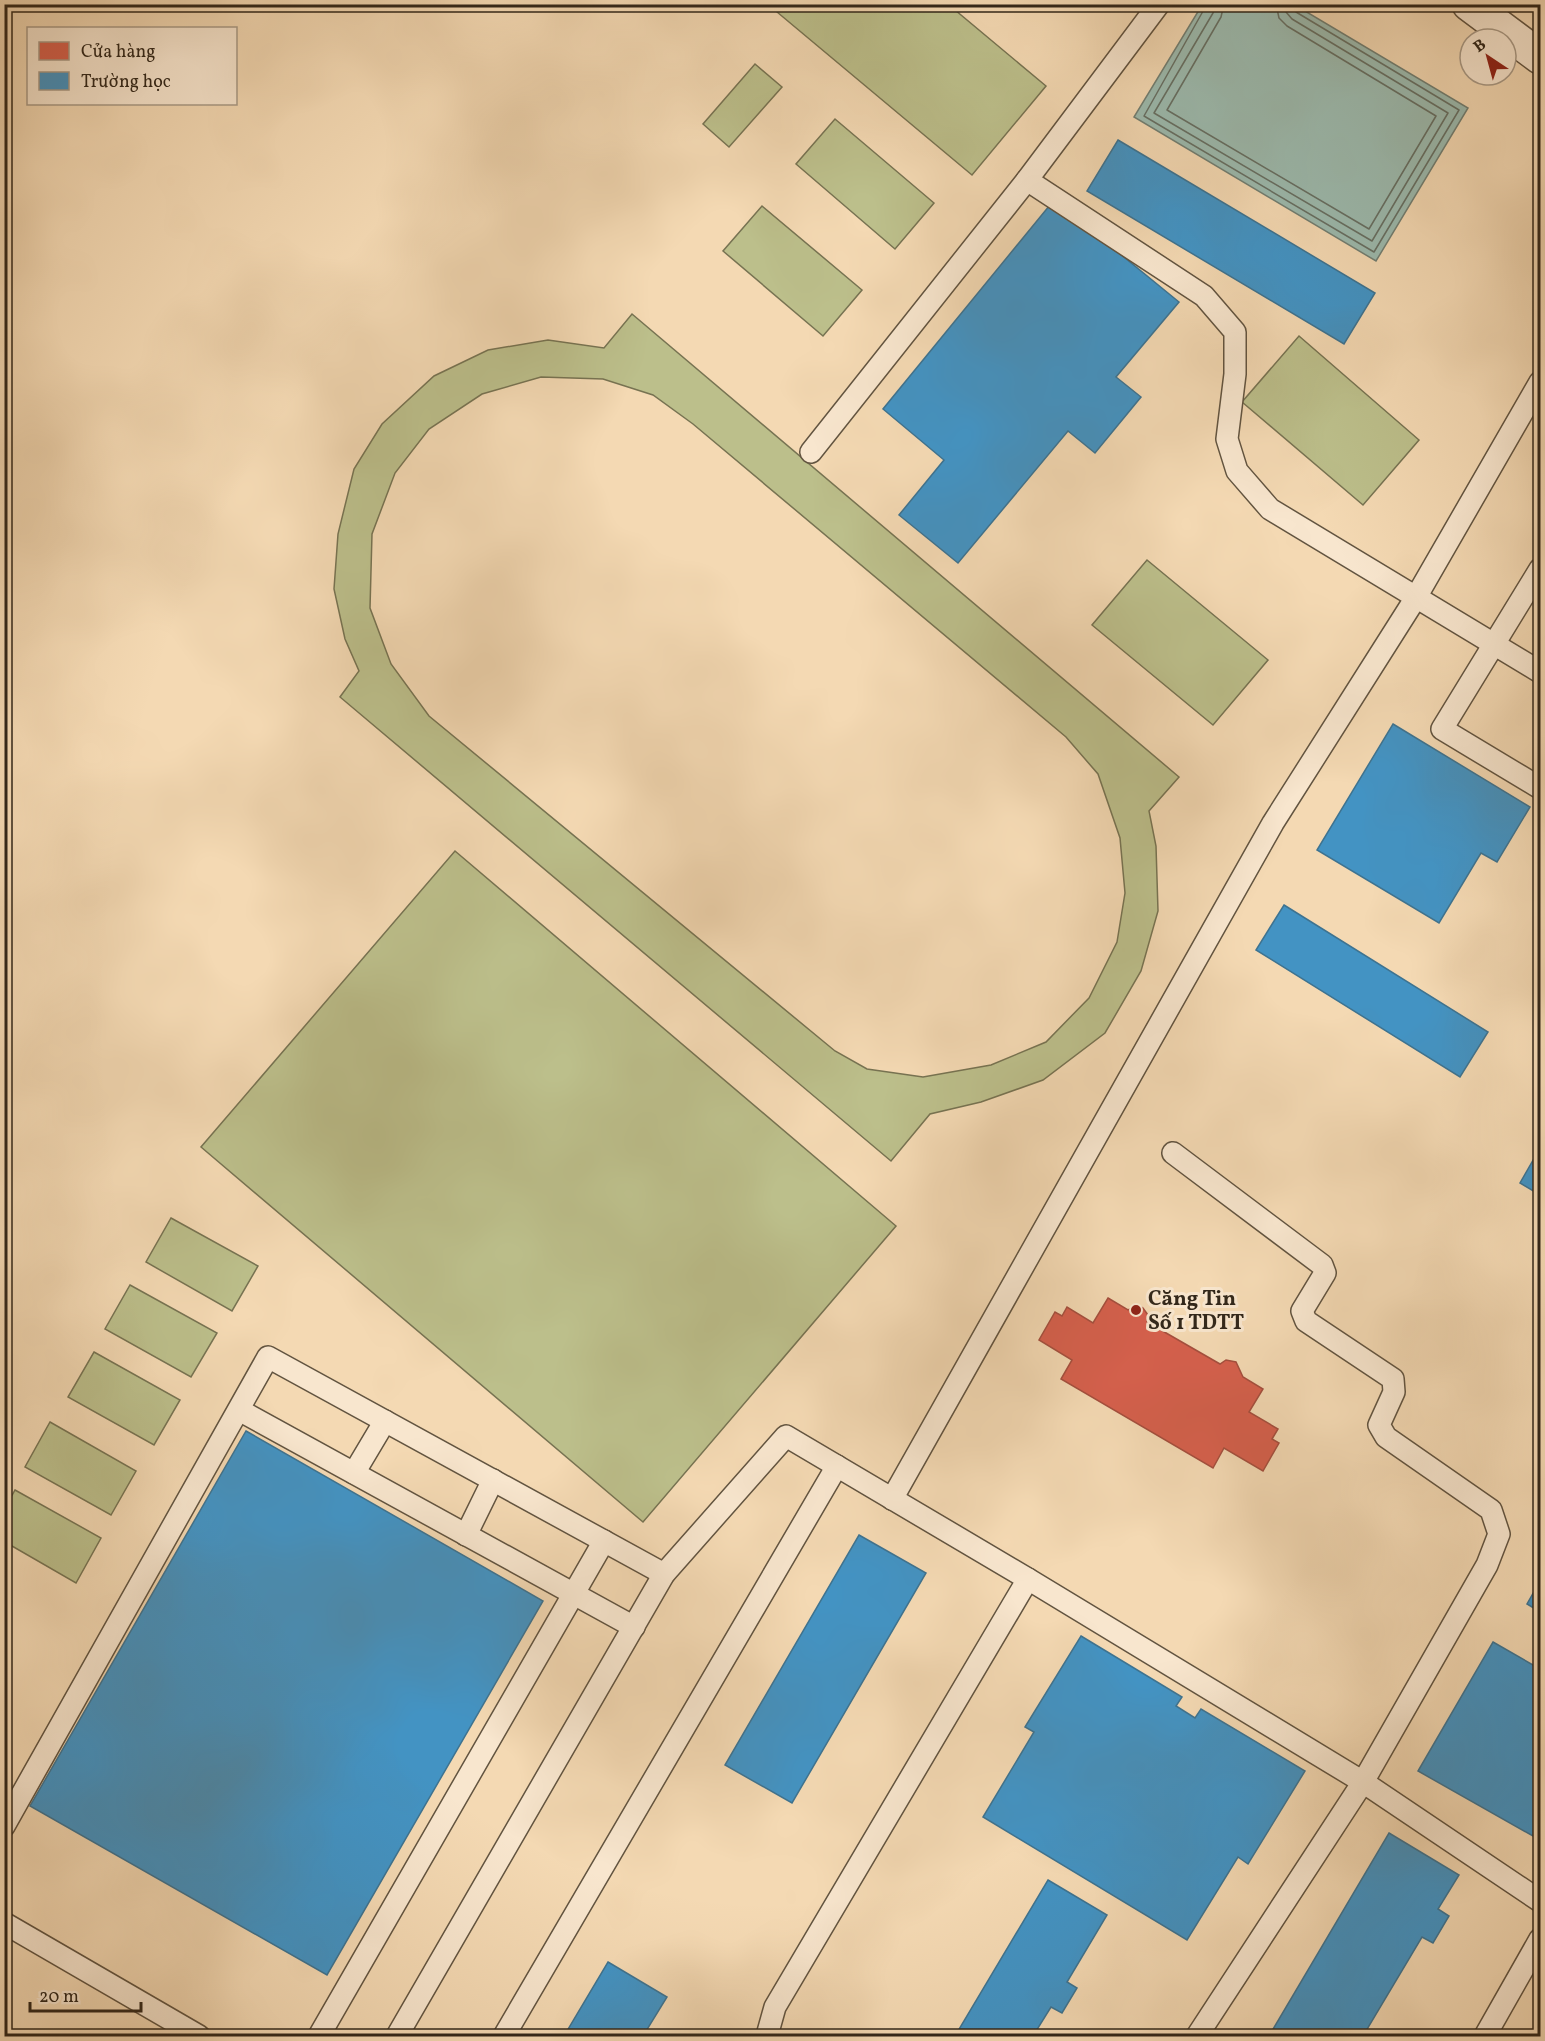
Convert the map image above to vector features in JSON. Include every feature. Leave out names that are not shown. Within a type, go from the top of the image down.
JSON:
[{"type":"street","points":[[1469,5],[1540,57]]},
{"type":"lane","points":[[811,452],[1027,180],[1159,4]]},
{"type":"lane","points":[[1027,180],[1204,296],[1235,332],[1236,374],[1227,439],[1237,471],[1270,509],[1415,599],[1540,672]]},
{"type":"lane","points":[[892,1499],[1274,823],[1415,599],[1540,382]]},
{"type":"lane","points":[[1538,578],[1442,729],[1540,788]]},
{"type":"lane","points":[[1173,1153],[1322,1265],[1325,1273],[1302,1311],[1306,1321],[1394,1379],[1394,1392],[1379,1425],[1386,1437],[1491,1510],[1499,1534],[1487,1565],[1363,1782],[1197,2037]]},
{"type":"lane","points":[[4,1826],[268,1357],[664,1574]]},
{"type":"lane","points":[[238,1410],[634,1627]]},
{"type":"lane","points":[[354,1473],[385,1421]]},
{"type":"lane","points":[[397,2037],[664,1574],[786,1436],[1028,1579],[1363,1782],[1540,1901]]},
{"type":"lane","points":[[504,2037],[837,1466]]},
{"type":"lane","points":[[466,1535],[493,1480]]},
{"type":"lane","points":[[319,2037],[604,1541]]},
{"type":"lane","points":[[771,2037],[768,2032],[775,2007],[1028,1579]]},
{"type":"lane","points":[[4,1923],[198,2037]]},
{"type":"lane","points":[[1485,2037],[1540,1939]]},
{"type":"green space","points":[[783,5],[949,5],[1046,86],[972,175],[777,12]]},
{"type":"green space","points":[[755,64],[782,87],[729,147],[703,124]]},
{"type":"green space","points":[[835,119],[934,203],[895,249],[796,164]]},
{"type":"green space","points":[[762,206],[862,290],[823,336],[723,251]]},
{"type":"green space","points":[[632,314],[1179,777],[1149,811],[1156,846],[1158,911],[1141,971],[1105,1033],[1043,1080],[981,1102],[930,1114],[891,1161],[340,697],[359,671],[345,639],[334,589],[338,534],[354,469],[382,424],[434,376],[488,350],[548,340],[604,348]],"holes":[[[541,377],[603,379],[653,395],[693,424],[1066,737],[1098,774],[1120,838],[1125,893],[1117,942],[1089,998],[1046,1042],[991,1065],[923,1077],[867,1069],[835,1051],[429,716],[391,664],[370,608],[372,534],[395,473],[429,429],[482,394]]]},
{"type":"green space","points":[[1299,336],[1419,440],[1363,505],[1242,402]]},
{"type":"green space","points":[[1147,560],[1268,660],[1213,725],[1092,625]]},
{"type":"green space","points":[[455,851],[896,1226],[643,1522],[201,1147]]},
{"type":"green space","points":[[171,1218],[258,1266],[232,1311],[146,1262]]},
{"type":"green space","points":[[130,1285],[217,1333],[191,1377],[105,1329]]},
{"type":"green space","points":[[94,1352],[180,1400],[154,1445],[68,1397]]},
{"type":"green space","points":[[50,1422],[136,1471],[111,1515],[25,1467]]},
{"type":"green space","points":[[15,1490],[101,1538],[76,1583],[5,1542],[5,1508]]},
{"type":"water","points":[[1202,5],[1295,5],[1468,108],[1376,261],[1134,117]]},
{"type":"building: Cửa hàng","points":[[1108,1298],[1128,1310],[1138,1305],[1148,1315],[1147,1322],[1220,1364],[1226,1360],[1236,1362],[1243,1377],[1263,1389],[1249,1412],[1278,1429],[1272,1439],[1279,1443],[1263,1471],[1224,1448],[1213,1468],[1061,1379],[1072,1360],[1039,1340],[1055,1312],[1062,1316],[1067,1307],[1093,1323]]},
{"type":"building: Trường học","points":[[1118,140],[1375,293],[1344,344],[1087,191]]},
{"type":"building: Trường học","points":[[1054,200],[1179,302],[1116,377],[1141,397],[1095,453],[1068,431],[958,563],[899,515],[944,460],[883,409]]},
{"type":"building: Trường học","points":[[1393,724],[1530,807],[1497,862],[1481,853],[1439,923],[1317,850]]},
{"type":"building: Trường học","points":[[1284,905],[1488,1032],[1460,1077],[1256,950]]},
{"type":"building: Trường học","points":[[1540,1148],[1540,1195],[1520,1183]]},
{"type":"building: Trường học","points":[[246,1431],[543,1601],[327,1975],[30,1806]]},
{"type":"building: Trường học","points":[[859,1535],[926,1573],[792,1803],[725,1765]]},
{"type":"building: Trường học","points":[[1540,1581],[1540,1612],[1527,1604]]},
{"type":"building: Trường học","points":[[1081,1636],[1182,1697],[1176,1706],[1195,1718],[1201,1709],[1305,1771],[1248,1864],[1238,1857],[1187,1940],[983,1817],[1034,1732],[1025,1727]]},
{"type":"building: Trường học","points":[[1493,1642],[1540,1669],[1540,1840],[1418,1771]]},
{"type":"building: Trường học","points":[[1389,1833],[1459,1875],[1438,1909],[1449,1916],[1433,1943],[1422,1937],[1363,2036],[1269,2036]]},
{"type":"building: Trường học","points":[[1048,1880],[1107,1915],[1067,1982],[1077,1988],[1062,2013],[1051,2007],[1033,2036],[955,2036]]},
{"type":"building: Trường học","points":[[608,1962],[667,1997],[643,2036],[564,2036]]},
{"type":"place","name":"Căng Tin Số 1 TDTT","points":[[1136,1310]]}]
